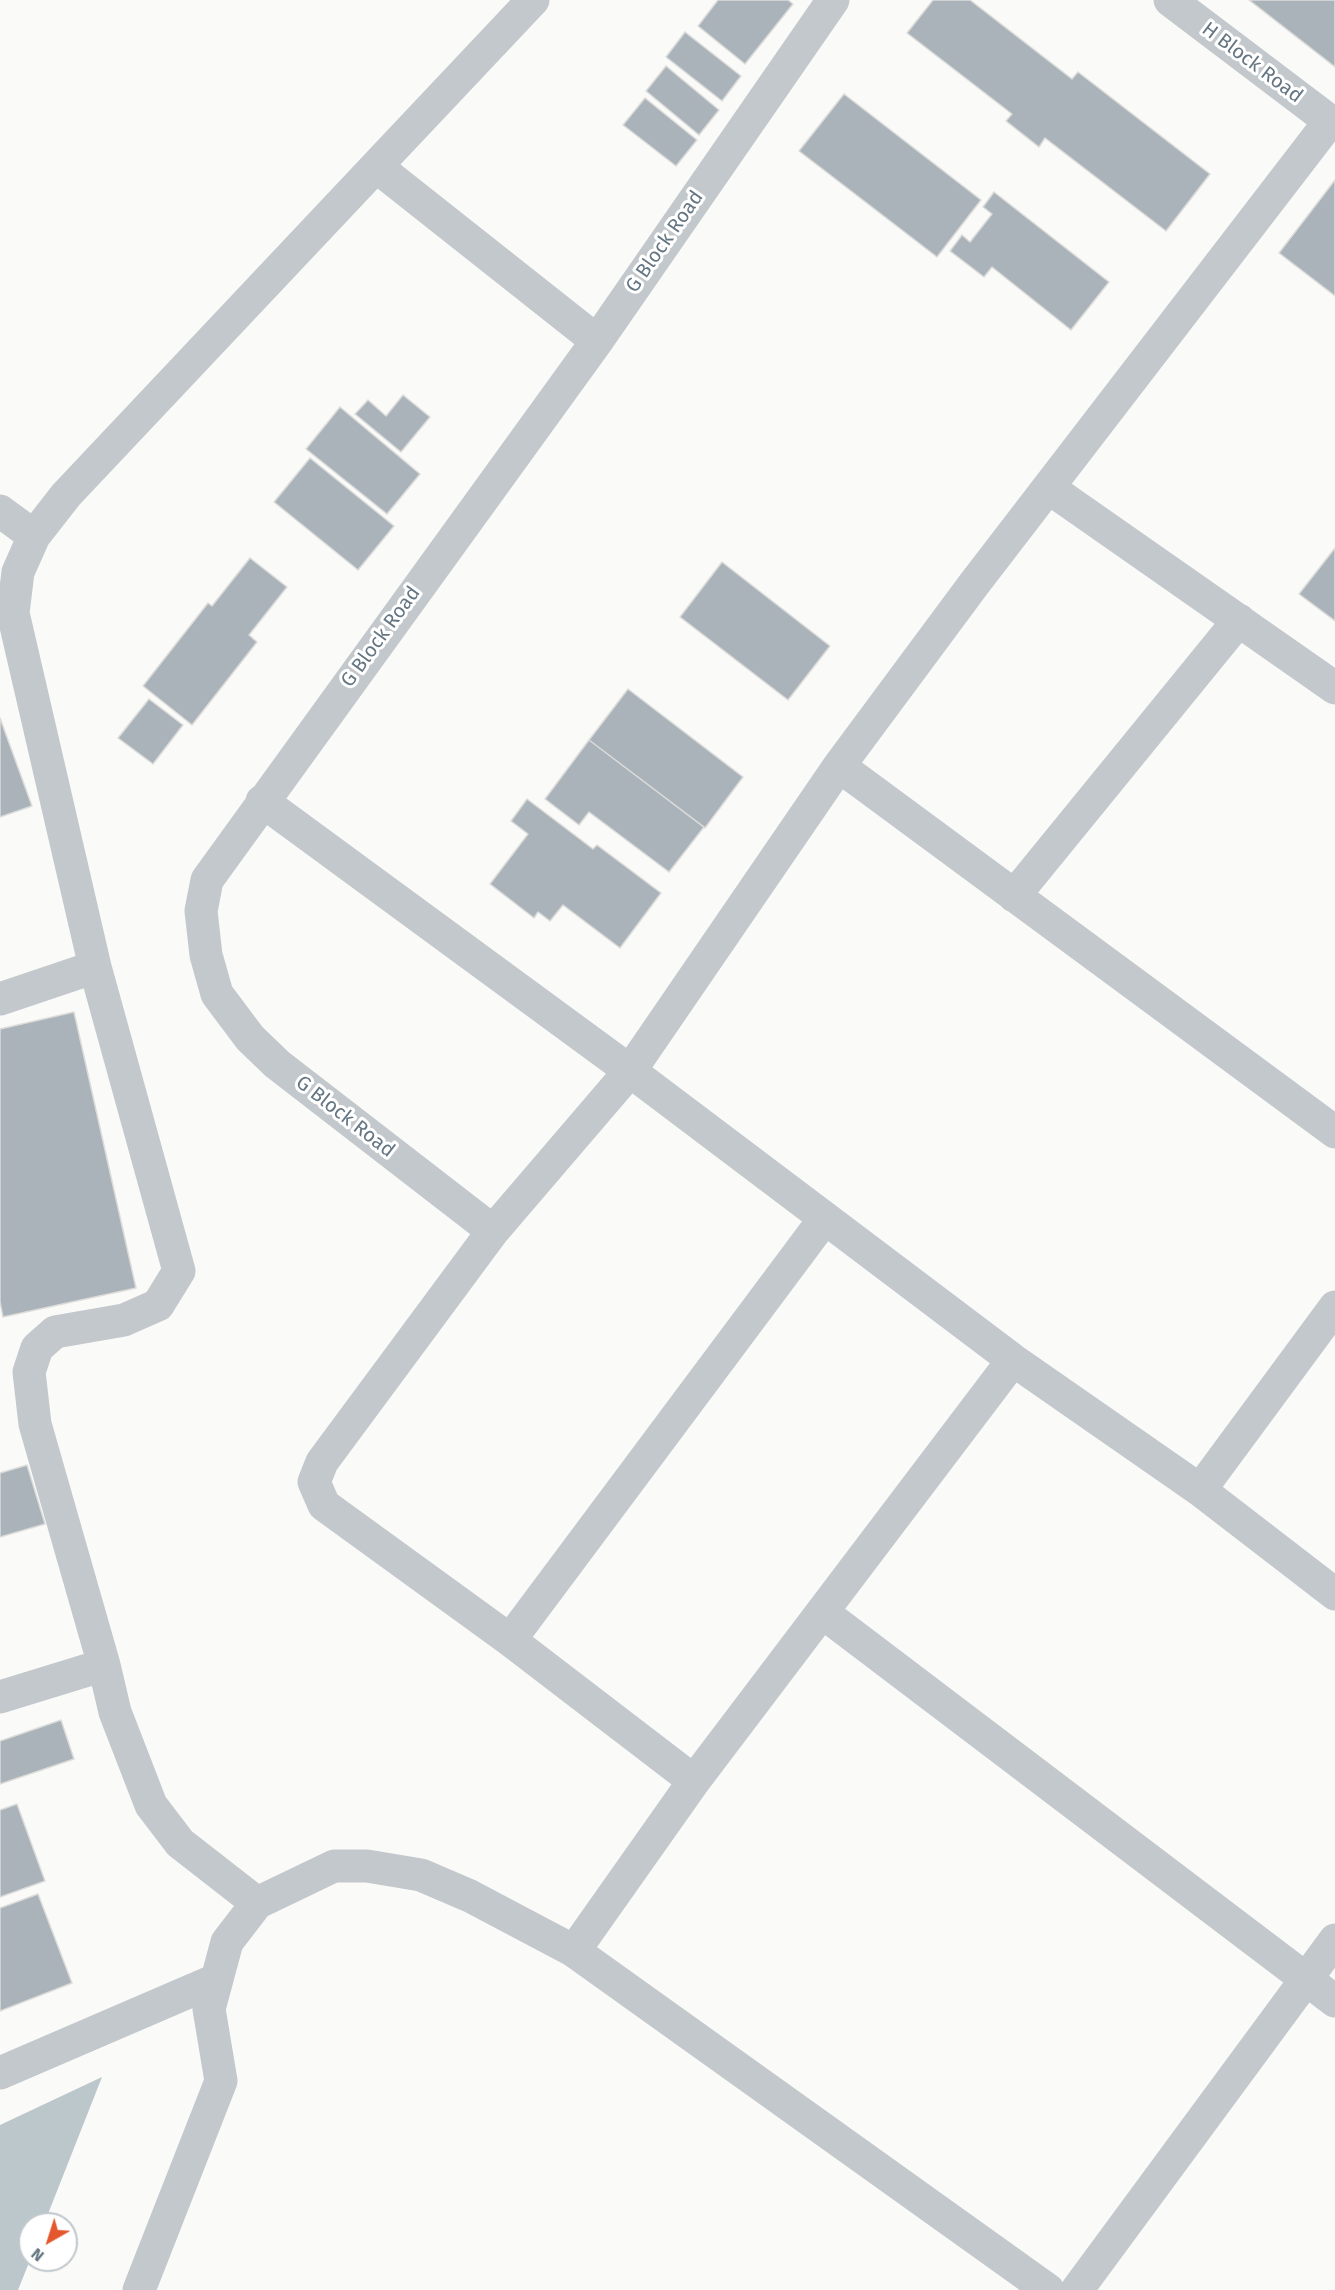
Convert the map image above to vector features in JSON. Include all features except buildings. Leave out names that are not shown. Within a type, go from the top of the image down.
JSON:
[{"type":"street","points":[[257,1903],[180,1843],[151,1805],[115,1712],[104,1665],[35,1424],[29,1372],[37,1348],[55,1332],[124,1320],[158,1305],[179,1271],[95,967],[13,613],[9,570],[66,495],[533,0]]},
{"type":"street","name":"G Block Road","points":[[493,1231],[277,1064],[250,1038],[217,994],[206,956],[201,911],[207,880],[597,341],[833,0]]},
{"type":"street","name":"H Block Road","points":[[1170,0],[1333,123]]},
{"type":"street","points":[[694,1782],[510,1640],[324,1505],[314,1482],[322,1462],[493,1231],[630,1071],[839,766],[1049,488],[1333,123]]},
{"type":"street","points":[[377,167],[597,341]]},
{"type":"street","points":[[1049,488],[1335,688]]},
{"type":"street","points":[[0,511],[34,536]]},
{"type":"street","points":[[1014,896],[1239,620]]},
{"type":"street","points":[[839,766],[1335,1132]]},
{"type":"street","points":[[262,801],[630,1071],[1013,1360],[1200,1490],[1335,1594]]},
{"type":"street","points":[[0,999],[95,967]]},
{"type":"street","points":[[510,1640],[825,1218]]},
{"type":"street","points":[[1200,1490],[1335,1307]]},
{"type":"street","points":[[574,1951],[694,1782],[1013,1360]]},
{"type":"street","points":[[822,1612],[1335,2001]]},
{"type":"street","points":[[0,1697],[104,1665]]},
{"type":"street","points":[[140,2290],[221,2081],[209,2009],[227,1942],[257,1903],[334,1866],[367,1866],[421,1875],[470,1896],[574,1951],[1048,2290]]},
{"type":"street","points":[[1077,2290],[1335,1940]]},
{"type":"street","points":[[0,2073],[216,1980]]},
{"type":"shaded area","points":[[102,2077],[49,2212],[18,2212],[18,2272],[25,2272],[18,2290],[0,2290],[0,2125]]}]
